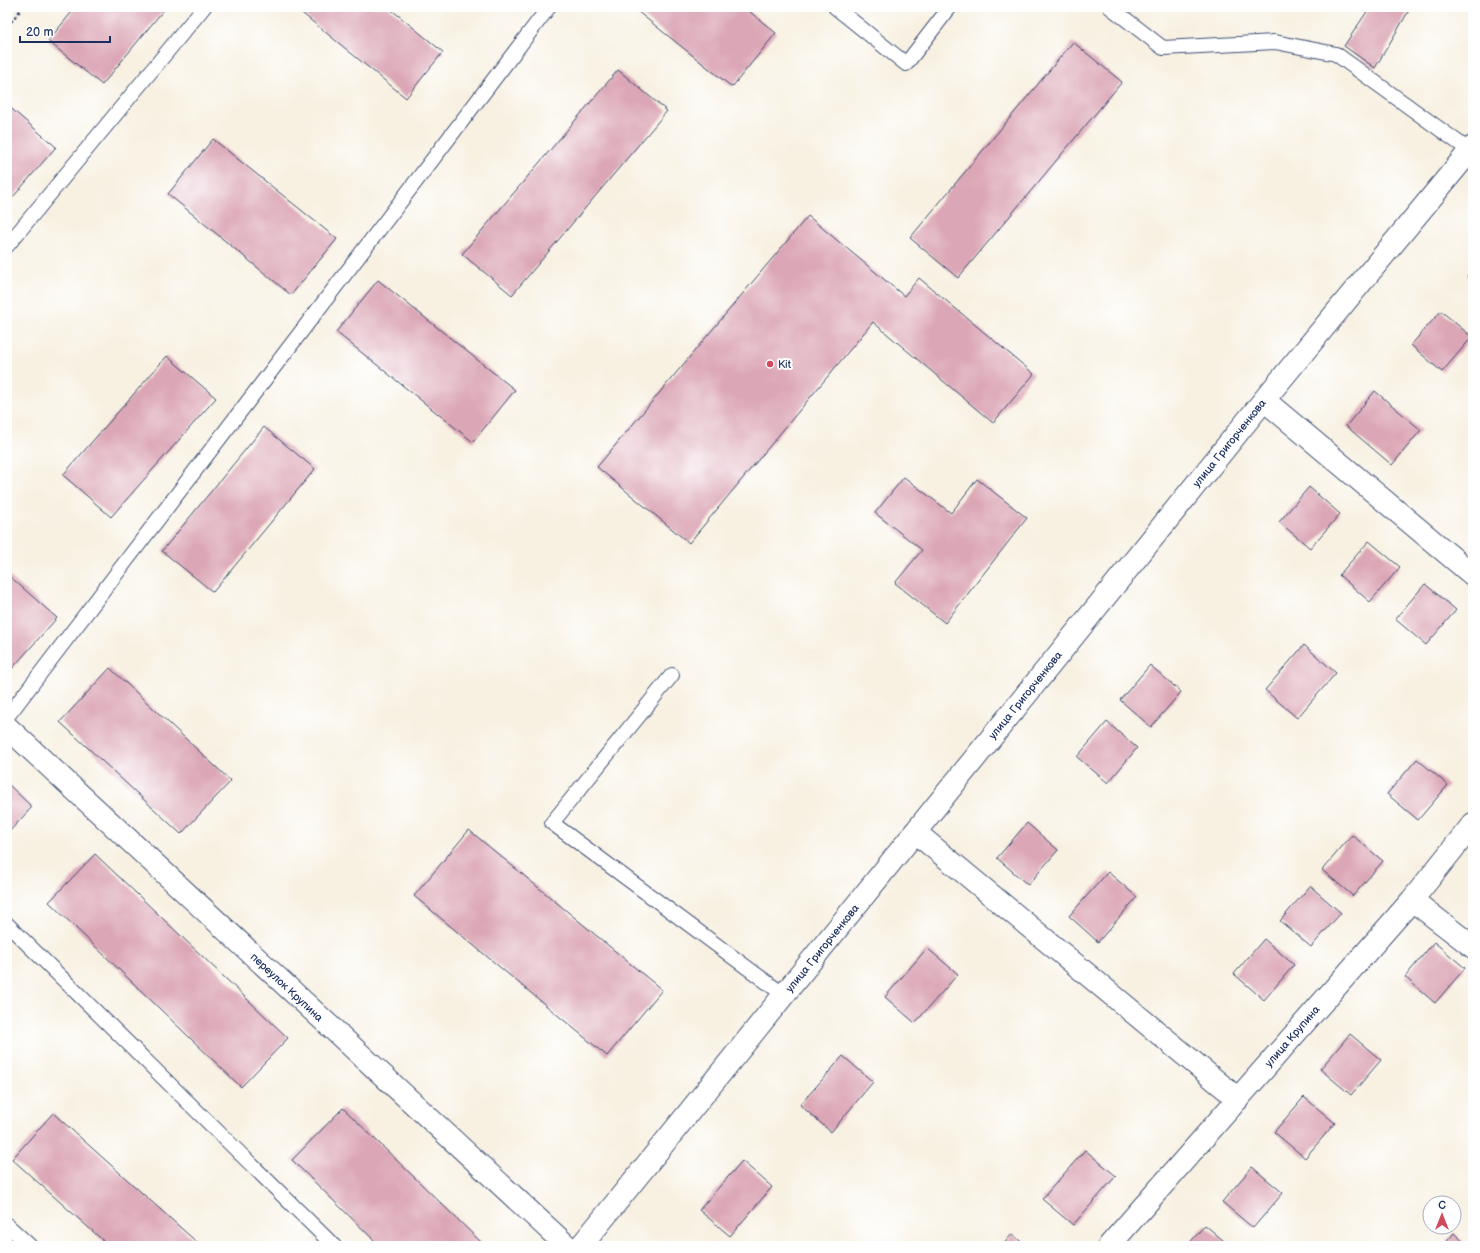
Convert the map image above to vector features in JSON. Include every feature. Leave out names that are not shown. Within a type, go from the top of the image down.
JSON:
[{"type":"street","name":"улица Григорченкова","points":[[581,1246],[1264,400],[1472,149]]},
{"type":"street","points":[[1264,400],[1473,575]]},
{"type":"street","name":"переулок Крупина","points":[[7,727],[567,1246]]},
{"type":"street","name":"улица Крупина","points":[[1110,1246],[1412,900],[1473,824]]},
{"type":"street","points":[[915,832],[1238,1099]]},
{"type":"street","points":[[1412,900],[1473,947]]},
{"type":"lane","points":[[7,246],[204,7]]},
{"type":"lane","points":[[7,717],[548,7]]},
{"type":"lane","points":[[835,7],[906,64],[950,7]]},
{"type":"lane","points":[[1110,7],[1163,48],[1275,42],[1336,54],[1472,149]]},
{"type":"lane","points":[[672,675],[552,823],[784,994]]},
{"type":"lane","points":[[7,924],[334,1246]]},
{"type":"lane","points":[[7,1224],[30,1246]]},
{"type":"path","points":[[7,27],[24,7]]},
{"type":"building","points":[[76,7],[166,7],[102,85],[48,41]]},
{"type":"building","points":[[299,7],[388,7],[443,52],[406,98],[297,9]]},
{"type":"building","points":[[632,7],[744,7],[776,33],[732,87]]},
{"type":"building","points":[[1370,7],[1411,7],[1375,68],[1344,46]]},
{"type":"building","points":[[1073,42],[1122,82],[958,278],[910,238]]},
{"type":"building","points":[[618,70],[667,111],[512,295],[462,254]]},
{"type":"building","points":[[7,105],[56,147],[7,204]]},
{"type":"building","points":[[213,139],[337,239],[291,295],[168,194]]},
{"type":"building","points":[[808,216],[904,296],[919,278],[1034,374],[993,423],[873,322],[689,543],[597,467]]},
{"type":"building","points":[[1473,269],[1473,281],[1467,276]]},
{"type":"building","points":[[378,280],[515,390],[473,442],[336,332]]},
{"type":"building","points":[[1441,311],[1472,337],[1442,372],[1411,345]]},
{"type":"building","points":[[167,356],[216,398],[111,517],[63,475]]},
{"type":"building","points":[[1375,391],[1421,430],[1392,465],[1346,426]]},
{"type":"building","points":[[264,427],[315,469],[213,592],[162,551]]},
{"type":"building","points":[[904,477],[951,513],[977,479],[1027,518],[945,623],[895,583],[922,550],[875,513]]},
{"type":"building","points":[[1309,487],[1340,514],[1310,548],[1279,522]]},
{"type":"building","points":[[1369,541],[1400,567],[1370,602],[1339,575]]},
{"type":"building","points":[[7,574],[57,618],[8,673],[7,672]]},
{"type":"building","points":[[1425,584],[1456,610],[1426,645],[1395,619]]},
{"type":"building","points":[[1304,645],[1336,673],[1297,718],[1265,690]]},
{"type":"building","points":[[1150,665],[1181,692],[1151,727],[1120,700]]},
{"type":"building","points":[[110,668],[231,781],[181,834],[60,722]]},
{"type":"building","points":[[1107,722],[1137,748],[1108,783],[1077,757]]},
{"type":"building","points":[[1417,759],[1448,785],[1418,820],[1387,794]]},
{"type":"building","points":[[7,783],[32,807],[7,834]]},
{"type":"building","points":[[1027,823],[1058,850],[1028,885],[997,858]]},
{"type":"building","points":[[469,830],[662,990],[607,1056],[414,896]]},
{"type":"building","points":[[1352,835],[1383,861],[1353,896],[1322,870]]},
{"type":"building","points":[[95,854],[288,1038],[241,1087],[49,902]]},
{"type":"building","points":[[1108,872],[1137,897],[1098,942],[1069,916]]},
{"type":"building","points":[[1310,886],[1341,913],[1311,947],[1280,921]]},
{"type":"building","points":[[1264,939],[1294,965],[1264,1000],[1234,974]]},
{"type":"building","points":[[1434,942],[1465,968],[1435,1003],[1405,977]]},
{"type":"building","points":[[927,948],[958,974],[915,1023],[885,997]]},
{"type":"building","points":[[1350,1034],[1381,1060],[1351,1095],[1320,1069]]},
{"type":"building","points":[[843,1056],[873,1082],[831,1132],[800,1105]]},
{"type":"building","points":[[1304,1097],[1335,1123],[1305,1158],[1274,1132]]},
{"type":"building","points":[[343,1108],[485,1246],[380,1246],[292,1160]]},
{"type":"building","points":[[53,1113],[201,1246],[109,1246],[12,1159]]},
{"type":"building","points":[[1085,1150],[1116,1176],[1073,1225],[1042,1199]]},
{"type":"building","points":[[742,1161],[772,1187],[730,1236],[699,1210]]},
{"type":"building","points":[[1252,1167],[1283,1193],[1253,1228],[1222,1202]]},
{"type":"building","points":[[1205,1225],[1230,1246],[1187,1246]]},
{"type":"building","points":[[1012,1234],[1026,1246],[1002,1246]]},
{"type":"building","points":[[1452,1235],[1456,1235],[1468,1246],[1443,1246]]},
{"type":"place","name":"Kit","points":[[770,364]]}]
